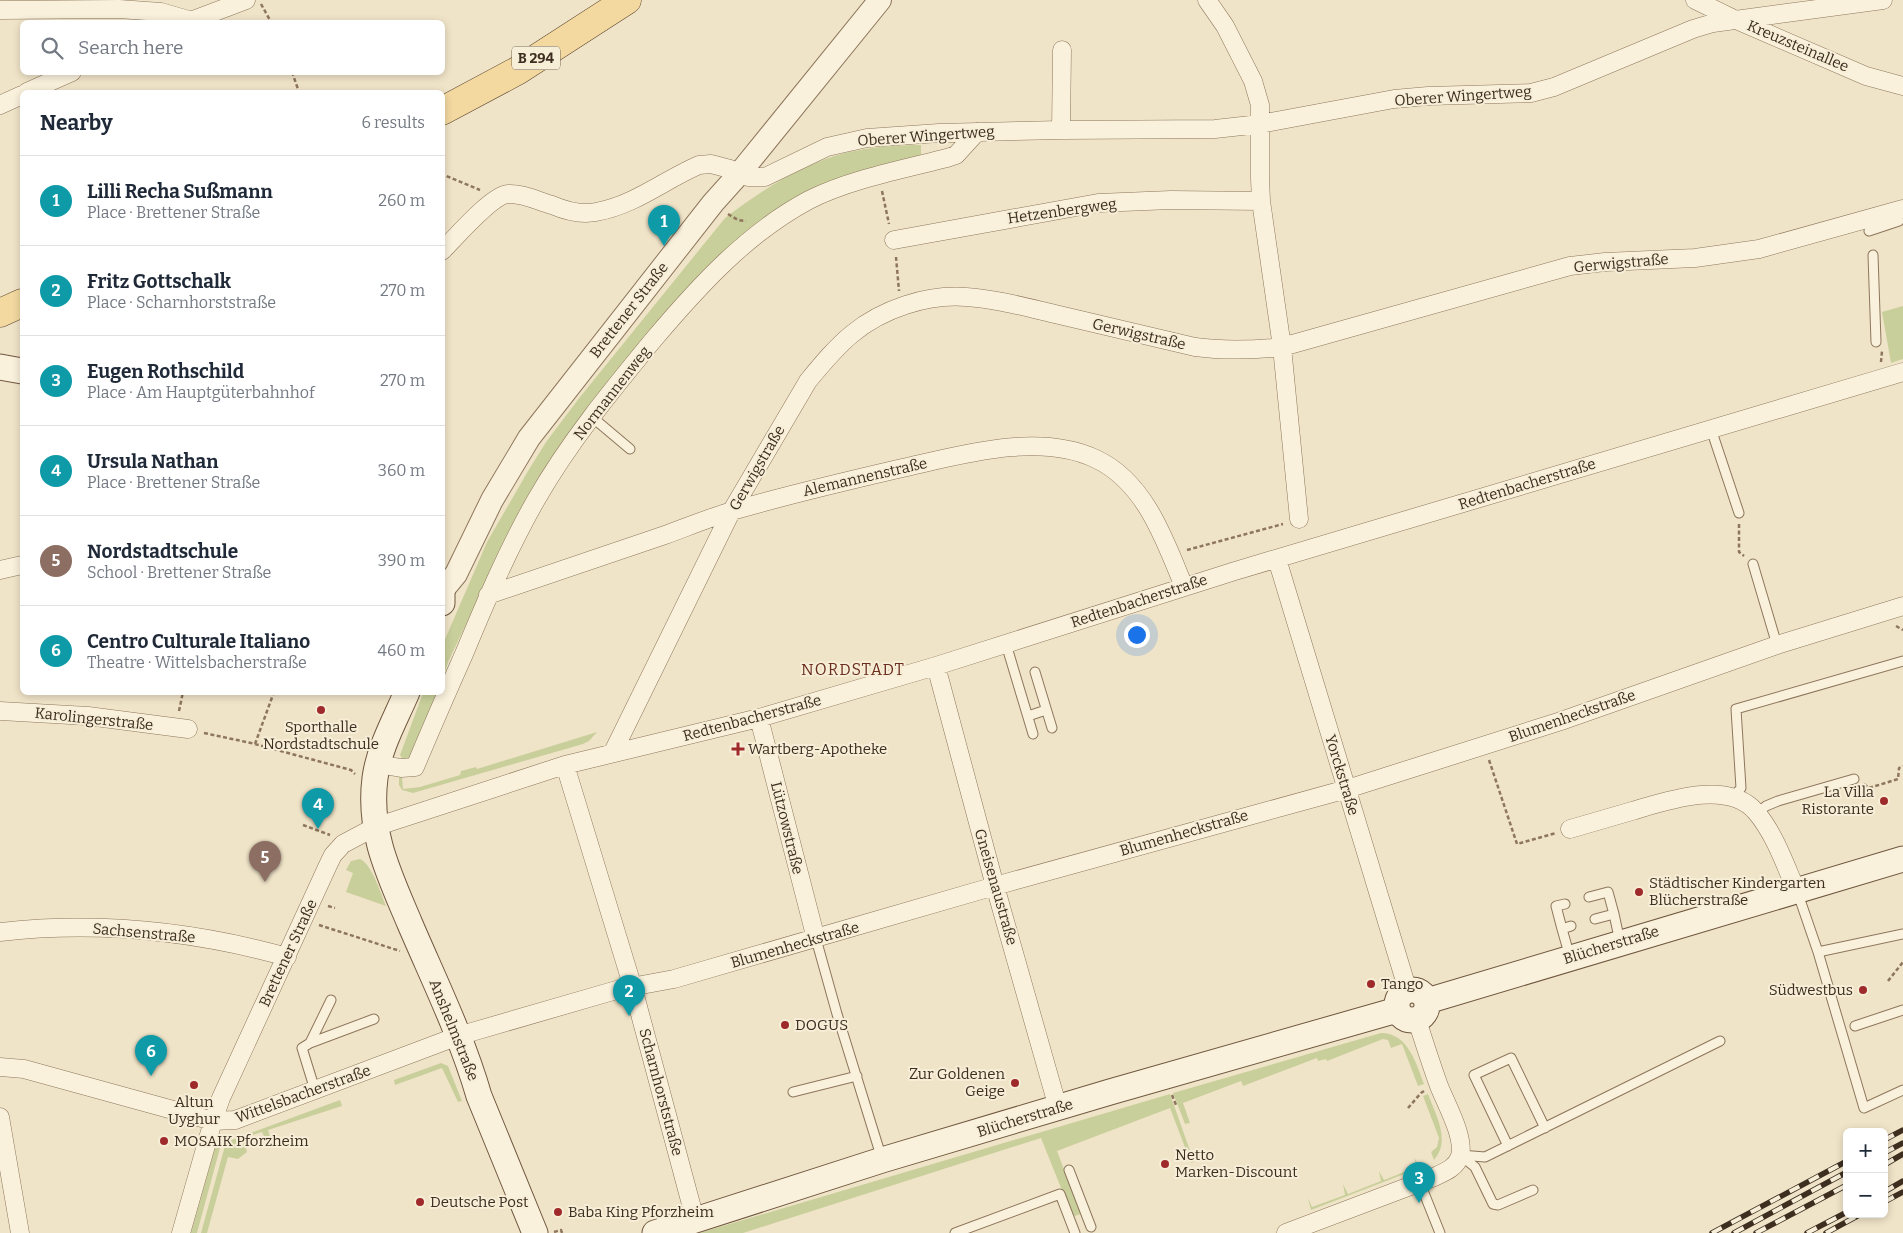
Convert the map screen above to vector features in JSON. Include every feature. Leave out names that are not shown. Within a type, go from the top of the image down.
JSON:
[{"type":"main road","name":"B 294","points":[[445,109],[517,70],[626,0]]},
{"type":"main road","points":[[0,313],[20,304]]},
{"type":"main road","points":[[0,367],[20,370]]},
{"type":"main road","points":[[375,827],[374,790],[368,771],[385,744],[406,695]]},
{"type":"main road","name":"Anshelmstraße","points":[[375,827],[387,868],[458,1036],[473,1074],[479,1096],[535,1233]]},
{"type":"main road","name":"Blücherstraße","points":[[655,1233],[882,1160],[1903,859]]},
{"type":"street","points":[[195,20],[246,0]]},
{"type":"street","name":"Brettener Straße","points":[[445,587],[456,574],[492,500],[534,431],[713,203],[739,174],[880,0]]},
{"type":"street","points":[[1207,0],[1225,26],[1253,81],[1260,105],[1262,200],[1282,348],[1298,519]]},
{"type":"street","name":"Kreuzsteinallee","points":[[1695,0],[1734,19],[1866,76],[1903,86]]},
{"type":"street","name":"Oberer Wingertweg","points":[[492,201],[507,194],[520,195],[566,211],[594,213],[616,208],[634,200],[699,166],[711,164],[730,169],[748,177],[765,177],[827,147],[847,142],[903,136],[977,132],[1215,129],[1260,124],[1394,99],[1428,96],[1531,93],[1554,87],[1693,29],[1734,19],[1883,0]]},
{"type":"street","points":[[0,10],[119,9],[161,12],[184,20]]},
{"type":"street","points":[[1061,130],[1062,50]]},
{"type":"street","points":[[32,90],[65,75]]},
{"type":"street","points":[[0,105],[20,95]]},
{"type":"street","name":"Normannenweg","points":[[445,695],[488,595],[537,498],[560,461],[627,371],[697,289],[726,261],[769,225],[810,200],[840,187],[947,158],[956,154],[977,132]]},
{"type":"street","name":"Hetzenbergweg","points":[[894,240],[1098,203],[1171,200],[1262,200]]},
{"type":"street","points":[[445,248],[492,201]]},
{"type":"street","name":"Gerwigstraße","points":[[613,752],[731,512],[808,381],[853,333],[881,316],[919,301],[963,297],[998,301],[1195,347],[1222,351],[1282,348],[1570,266],[1605,262],[1695,258],[1759,249],[1901,215]]},
{"type":"street","name":"Redtenbacherstraße","points":[[375,827],[565,765],[759,718],[936,666],[1184,587],[1903,372]]},
{"type":"street","name":"Alemannenstraße","points":[[488,595],[731,512],[821,486],[962,455],[1020,447],[1058,448],[1095,458],[1110,467],[1125,480],[1150,512],[1184,587]]},
{"type":"street","name":"Yorckstraße","points":[[1277,559],[1412,1005],[1439,1086],[1459,1136],[1460,1155]]},
{"type":"street","points":[[0,570],[20,565]]},
{"type":"street","name":"Blumenheckstraße","points":[[458,1036],[620,989],[674,979],[995,886],[1347,789],[1561,721],[1777,645],[1903,606]]},
{"type":"street","name":"Gneisenaustraße","points":[[936,666],[995,886],[1058,1108]]},
{"type":"street","name":"Normannenweg","points":[[368,771],[414,767],[445,695]]},
{"type":"street","name":"Karolingerstraße","points":[[0,711],[88,716],[188,729]]},
{"type":"street","name":"Lützowstraße","points":[[759,718],[816,939]]},
{"type":"street","name":"Scharnhorststraße","points":[[565,765],[633,988],[696,1219]]},
{"type":"street","points":[[1570,829],[1676,798],[1701,795],[1732,798],[1744,803],[1757,813],[1776,846],[1796,890]]},
{"type":"street","name":"Brettener Straße","points":[[181,1233],[221,1098],[333,855],[343,844],[375,827]]},
{"type":"street","name":"Sachsenstraße","points":[[0,932],[76,927],[165,932],[220,940],[287,957]]},
{"type":"street","name":"Wittelsbacherstraße","points":[[0,1067],[24,1069],[213,1121],[235,1120],[458,1036]]},
{"type":"street","points":[[0,1117],[20,1233]]},
{"type":"street","points":[[1286,1233],[1420,1183],[1452,1169],[1460,1155]]},
{"type":"lane","points":[[1869,231],[1901,215]]},
{"type":"lane","points":[[1873,255],[1876,342]]},
{"type":"lane","points":[[592,417],[630,449]]},
{"type":"lane","points":[[1711,429],[1738,513]]},
{"type":"lane","points":[[1753,564],[1777,645]]},
{"type":"lane","points":[[1006,644],[1033,734]]},
{"type":"lane","points":[[1732,798],[1741,788],[1736,709],[1903,661]]},
{"type":"lane","points":[[1035,672],[1052,728]]},
{"type":"lane","points":[[1028,716],[1046,710]]},
{"type":"lane","points":[[1757,813],[1766,806],[1778,801],[1854,778]]},
{"type":"lane","points":[[1796,890],[1818,952],[1864,1108],[1903,1090]]},
{"type":"lane","points":[[1588,897],[1608,892],[1620,942]]},
{"type":"lane","points":[[1565,904],[1556,906],[1566,928],[1570,957]]},
{"type":"lane","points":[[1595,920],[1614,914]]},
{"type":"lane","points":[[1818,952],[1903,934]]},
{"type":"lane","points":[[816,939],[836,1014],[882,1160]]},
{"type":"lane","points":[[310,1043],[331,1000]]},
{"type":"lane","points":[[1855,1026],[1903,1010]]},
{"type":"lane","points":[[315,1090],[302,1048],[310,1043],[374,1019]]},
{"type":"lane","points":[[1460,1155],[1485,1157],[1720,1041]]},
{"type":"lane","points":[[1508,1146],[1474,1075],[1511,1058],[1545,1128]]},
{"type":"lane","points":[[792,1092],[857,1076]]},
{"type":"lane","points":[[1460,1155],[1475,1167],[1493,1204],[1498,1205],[1533,1190]]},
{"type":"lane","points":[[1069,1170],[1091,1227]]},
{"type":"lane","points":[[1420,1183],[1440,1233]]},
{"type":"lane","points":[[955,1233],[1060,1194],[1075,1233]]},
{"type":"path","points":[[260,0],[270,20]]},
{"type":"path","points":[[293,75],[298,90]]},
{"type":"path","points":[[445,175],[478,187],[492,201]]},
{"type":"path","points":[[1880,366],[1883,352]]},
{"type":"path","points":[[1738,513],[1739,552],[1753,564]]},
{"type":"path","points":[[1171,555],[1298,519]]},
{"type":"path","points":[[255,744],[273,695]]},
{"type":"path","points":[[188,729],[255,744],[351,770],[368,771]]},
{"type":"path","points":[[1484,746],[1516,844],[1570,829]]},
{"type":"path","points":[[1869,788],[1898,778],[1899,768],[1903,766]]},
{"type":"path","points":[[303,825],[330,835]]},
{"type":"path","points":[[304,920],[425,960]]},
{"type":"path","points":[[1888,981],[1903,962]]},
{"type":"path","points":[[1408,1108],[1421,1093],[1439,1086]]},
{"type":"path","points":[[553,1233],[561,1230],[562,1233]]},
{"type":"green space","points":[[921,145],[921,158],[815,191],[667,316],[494,566],[445,672],[445,639],[487,542],[528,471],[546,442],[580,397],[725,218],[752,198],[797,171],[813,164],[845,153],[893,146]]},
{"type":"green space","points":[[1903,306],[1903,359],[1891,363],[1882,312]]},
{"type":"green space","points":[[422,695],[437,695],[412,759],[403,760],[400,755]]},
{"type":"green space","points":[[597,732],[589,741],[583,744],[413,793],[402,790],[399,785],[399,777],[402,777],[403,789],[420,787],[460,775],[461,771],[476,767],[477,769]]},
{"type":"green space","points":[[360,859],[372,873],[386,906],[346,892],[353,873],[346,870],[351,861]]},
{"type":"green space","points":[[1381,1033],[1390,1034],[1398,1038],[1410,1051],[1424,1084],[1418,1086],[1402,1044],[1391,1048],[1388,1040],[1383,1039],[1327,1061],[1326,1059],[1318,1061],[1317,1058],[1243,1086],[1241,1081],[1183,1103],[1190,1123],[1185,1124],[1173,1093]]},
{"type":"green space","points":[[441,1063],[448,1066],[462,1101],[458,1102],[442,1068],[395,1085],[394,1080]]},
{"type":"green space","points":[[1170,1094],[1194,1162],[1191,1163],[1170,1108],[1057,1151],[1081,1214],[1075,1216],[1071,1213],[1041,1138],[743,1233],[699,1233]]},
{"type":"green space","points":[[1428,1094],[1438,1119],[1442,1136],[1439,1152],[1434,1160],[1431,1152],[1437,1147],[1439,1138],[1423,1096]]},
{"type":"green space","points":[[340,1100],[342,1106],[268,1130],[271,1140],[266,1141],[262,1132],[243,1138],[247,1152],[238,1159],[228,1157],[207,1233],[201,1233],[226,1142]]},
{"type":"green space","points":[[216,1144],[220,1145],[220,1148],[197,1233],[191,1233]]},
{"type":"green space","points":[[1414,1157],[1419,1166],[1425,1164],[1425,1166],[1311,1210],[1308,1198],[1312,1207],[1345,1195],[1343,1184],[1348,1194],[1381,1181],[1379,1171],[1384,1180],[1417,1167]]},
{"type":"railway","points":[[1888,1138],[1903,1130]]},
{"type":"railway","points":[[1888,1151],[1903,1143]]},
{"type":"railway","points":[[1888,1163],[1903,1154]]},
{"type":"railway","points":[[1712,1233],[1843,1163]]},
{"type":"railway","points":[[1734,1233],[1845,1173]]},
{"type":"railway","points":[[1888,1190],[1903,1181]]},
{"type":"railway","points":[[1756,1233],[1843,1187]]},
{"type":"railway","points":[[1888,1200],[1903,1192]]},
{"type":"railway","points":[[1807,1233],[1843,1214]]},
{"type":"railway","points":[[1826,1233],[1854,1218]]},
{"type":"place","name":"Lilli Recha Sußmann","points":[[664,246]]},
{"type":"place","name":"Sporthalle Nordstadtschule","points":[[321,710]]},
{"type":"place","name":"Wartberg-Apotheke","points":[[738,749]]},
{"type":"place","name":"La Villa Ristorante","points":[[1884,801]]},
{"type":"place","name":"Ursula Nathan","points":[[318,829]]},
{"type":"place","name":"Nordstadtschule","points":[[265,882]]},
{"type":"place","name":"Städtischer Kindergarten Blücherstraße","points":[[1639,892]]},
{"type":"place","name":"Tango","points":[[1371,984]]},
{"type":"place","name":"Südwestbus","points":[[1863,990]]},
{"type":"place","name":"Fritz Gottschalk","points":[[629,1016]]},
{"type":"place","name":"DOGUS","points":[[785,1025]]},
{"type":"place","name":"Centro Culturale Italiano","points":[[151,1076]]},
{"type":"place","name":"Zur Goldenen Geige","points":[[1015,1083]]},
{"type":"place","name":"Altun Uyghur","points":[[194,1085]]},
{"type":"place","name":"MOSAIK Pforzheim","points":[[164,1141]]},
{"type":"place","name":"Netto Marken-Discount","points":[[1165,1164]]},
{"type":"place","name":"Deutsche Post","points":[[420,1202]]},
{"type":"place","name":"Eugen Rothschild","points":[[1419,1203]]},
{"type":"place","name":"Baba King Pforzheim","points":[[558,1212]]},
{"type":"district","name":"NORDSTADT","points":[[853,669]]}]
